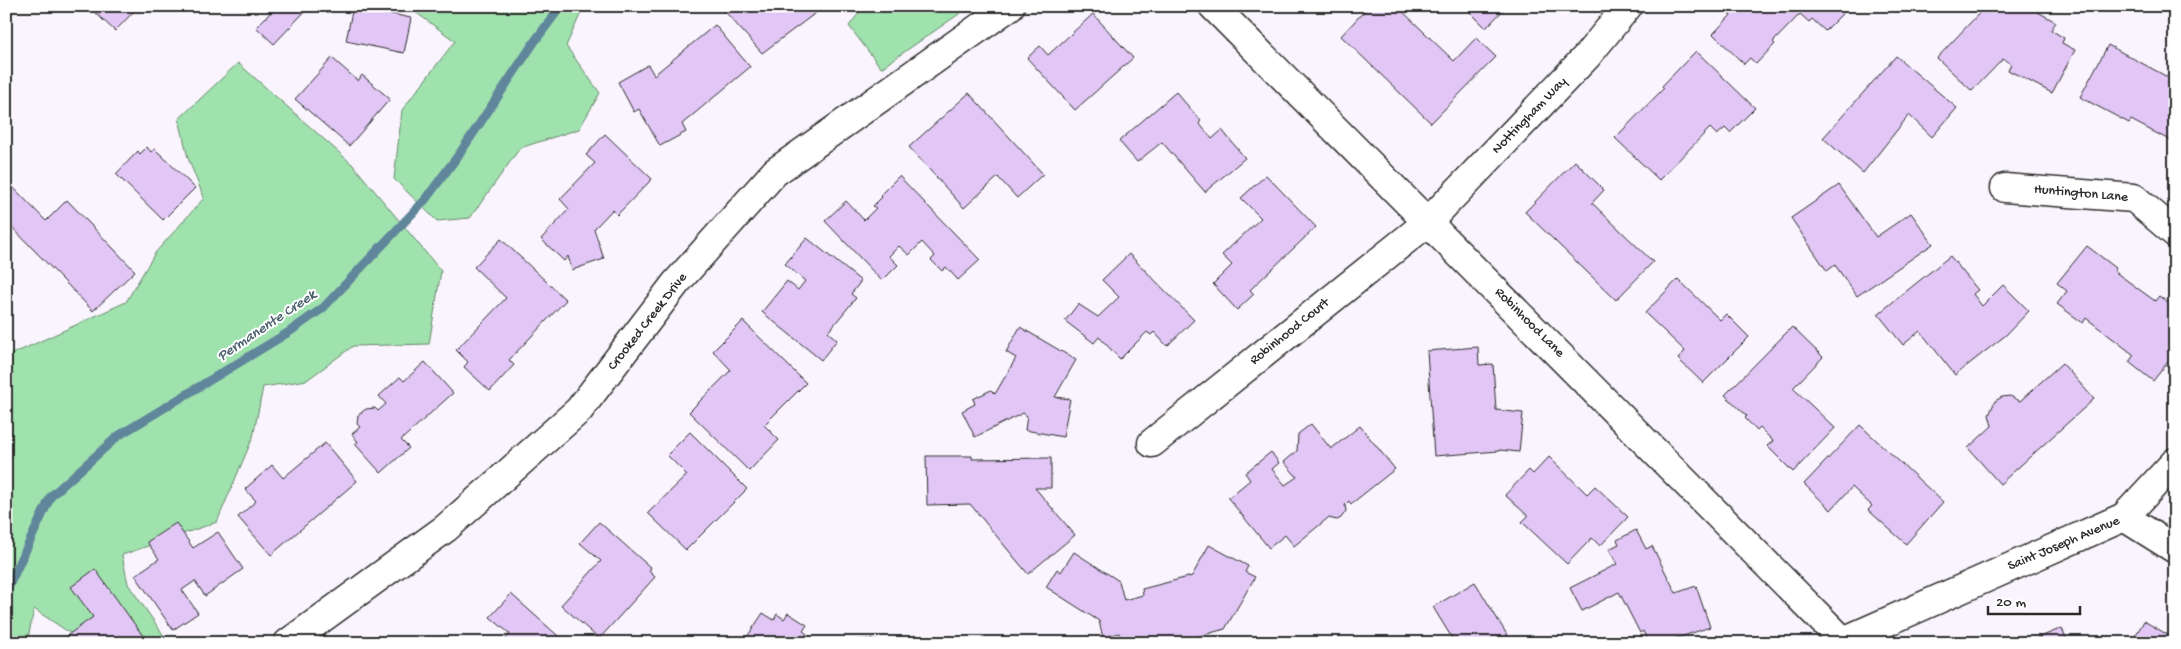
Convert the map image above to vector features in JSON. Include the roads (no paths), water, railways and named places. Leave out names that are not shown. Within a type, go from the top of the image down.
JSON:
[{"type":"street","name":"Crooked Creek Drive","points":[[288,643],[446,528],[578,410],[676,283],[775,172],[1010,6]]},
{"type":"street","name":"Robinhood Lane","points":[[1213,6],[1841,642]]},
{"type":"street","name":"Nottingham Way","points":[[1428,222],[1588,56],[1628,6]]},
{"type":"street","name":"Huntington Lane","points":[[2005,188],[2134,198],[2175,232]]},
{"type":"street","name":"Robinhood Court","points":[[1152,443],[1428,222]]},
{"type":"street","points":[[2124,517],[2175,462]]},
{"type":"street","name":"Saint Joseph Avenue","points":[[1841,642],[2124,517],[2175,549]]},
{"type":"waterway","name":"Permanente Creek","points":[[6,592],[51,496],[118,436],[289,332],[323,308],[425,200],[460,153],[535,41],[561,6]]}]
